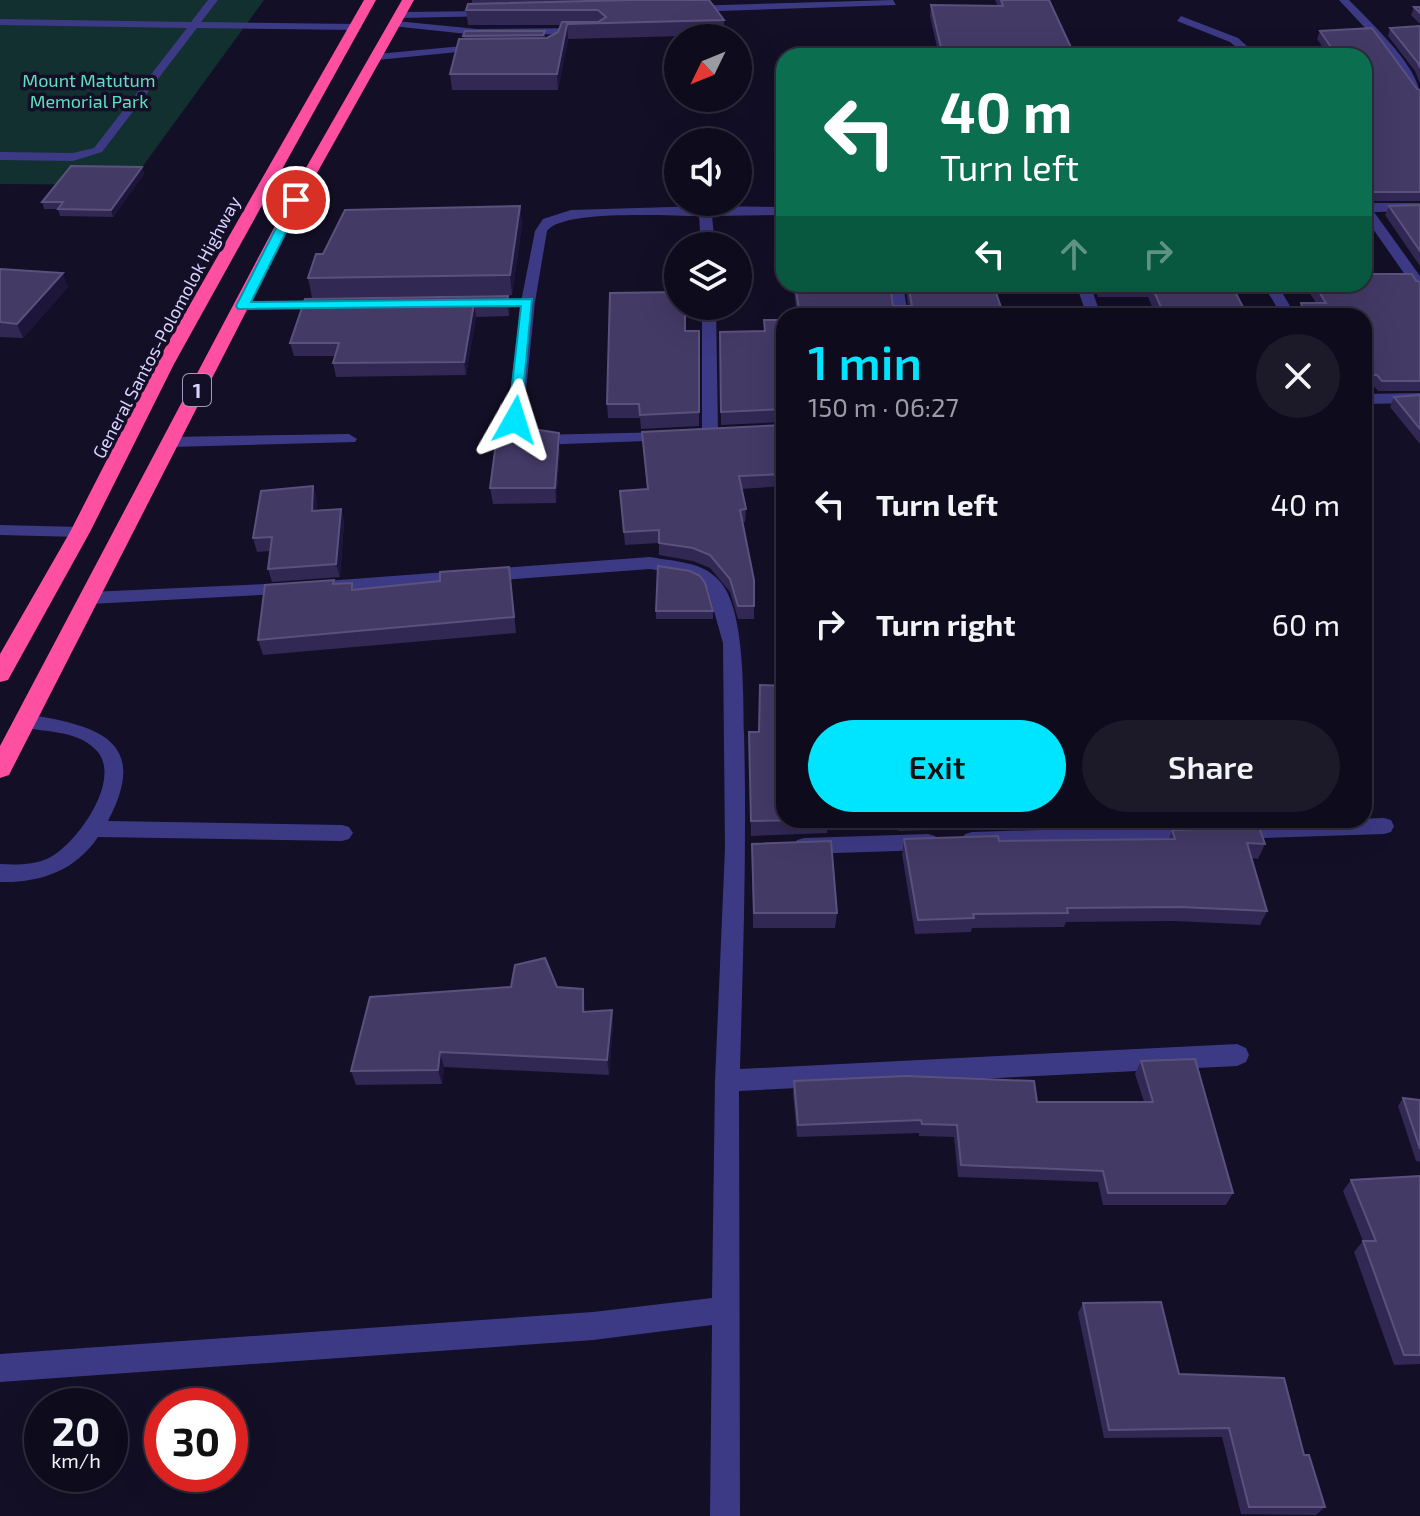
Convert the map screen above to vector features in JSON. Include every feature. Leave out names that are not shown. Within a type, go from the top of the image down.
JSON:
[{"type":"highway","name":"General Santos-Polomolok Highway","points":[[0,674],[80,532],[165,364],[370,0]]},
{"type":"highway","name":"1","points":[[0,769],[310,173],[401,13]]},
{"type":"street","points":[[0,156],[73,157],[98,150],[213,0]]},
{"type":"street","points":[[1344,0],[1385,43],[1418,89]]},
{"type":"street","points":[[679,10],[893,3]]},
{"type":"street","points":[[401,13],[510,14]]},
{"type":"street","points":[[401,13],[477,32],[599,31]]},
{"type":"street","points":[[1181,19],[1234,40],[1244,48]]},
{"type":"street","points":[[0,22],[188,30]]},
{"type":"street","points":[[35,32],[44,23]]},
{"type":"street","points":[[552,45],[556,31]]},
{"type":"street","points":[[0,32],[353,32]]},
{"type":"street","points":[[474,47],[477,32]]},
{"type":"street","points":[[377,57],[501,47]]},
{"type":"street","points":[[1372,208],[1420,207]]},
{"type":"street","points":[[664,211],[580,213],[547,222],[541,231],[528,302],[515,420],[523,435],[552,441],[703,435],[708,320]]},
{"type":"street","points":[[752,211],[776,211]]},
{"type":"street","points":[[1372,219],[1420,286]]},
{"type":"street","points":[[512,302],[528,302]]},
{"type":"street","points":[[243,306],[338,305]]},
{"type":"street","points":[[1372,399],[1420,398]]},
{"type":"street","points":[[170,442],[349,439]]},
{"type":"street","points":[[0,530],[80,532]]},
{"type":"street","points":[[90,598],[243,593],[650,563],[696,571],[717,589],[732,643],[744,848],[727,1081],[725,1516]]},
{"type":"street","points":[[0,873],[23,874],[47,868],[66,858],[93,829],[115,776],[108,749],[93,736],[73,729],[25,721]]},
{"type":"street","points":[[1372,826],[1384,826]]},
{"type":"street","points":[[784,847],[1326,828]]},
{"type":"street","points":[[93,829],[342,833]]},
{"type":"street","points":[[727,1081],[1237,1055]]},
{"type":"street","points":[[0,1368],[593,1326],[726,1310]]},
{"type":"green space","name":"Mount Matutum Memorial Park","points":[[0,0],[264,0],[129,185],[0,184]]},
{"type":"building","points":[[709,0],[724,20],[567,24],[557,74],[450,74],[459,39],[547,38],[558,32],[562,22],[598,22],[606,17],[598,10],[466,10],[468,4]]},
{"type":"building","points":[[1001,0],[1049,0],[1071,48],[941,48],[931,5],[1003,6]]},
{"type":"building","points":[[1420,26],[1420,68],[1390,28]]},
{"type":"building","points":[[1372,28],[1420,90],[1420,192],[1372,192],[1372,48],[1332,48],[1320,31]]},
{"type":"building","points":[[465,31],[545,31],[543,35],[463,36]]},
{"type":"building","points":[[71,166],[142,167],[111,210],[58,209],[63,202],[42,202]]},
{"type":"building","points":[[1420,205],[1420,251],[1389,206]]},
{"type":"building","points":[[520,206],[510,275],[308,278],[316,254],[323,254],[345,210]]},
{"type":"building","points":[[0,269],[63,273],[17,324],[0,322]]},
{"type":"building","points":[[1372,274],[1412,274],[1420,282],[1420,381],[1382,381],[1377,375],[1372,375],[1372,308],[1303,308],[1301,303],[1326,303],[1319,292],[1372,292]]},
{"type":"building","points":[[664,292],[664,320],[685,320],[685,331],[699,331],[699,412],[640,415],[639,404],[607,404],[610,293]]},
{"type":"building","points":[[796,292],[891,292],[893,306],[912,306],[909,292],[996,292],[1001,308],[799,308]]},
{"type":"building","points":[[1154,292],[1235,292],[1243,307],[1161,307]]},
{"type":"building","points":[[508,296],[507,303],[474,303],[464,362],[333,363],[339,343],[290,343],[305,299]]},
{"type":"building","points":[[764,320],[776,320],[776,409],[721,412],[720,332],[765,331]]},
{"type":"building","points":[[1420,395],[1420,429],[1394,397]]},
{"type":"building","points":[[501,406],[514,426],[559,433],[555,488],[490,488]]},
{"type":"building","points":[[776,425],[776,474],[739,476],[746,509],[740,510],[754,580],[754,606],[738,606],[730,579],[710,555],[693,548],[659,543],[659,530],[624,532],[620,491],[648,489],[642,432]]},
{"type":"building","points":[[313,486],[312,511],[341,509],[336,564],[268,569],[272,537],[253,538],[261,491]]},
{"type":"building","points":[[658,566],[690,571],[700,576],[713,611],[656,611]]},
{"type":"building","points":[[509,567],[514,617],[258,640],[265,585],[334,580],[333,584],[352,583],[352,590],[440,581],[440,572]]},
{"type":"building","points":[[760,685],[776,686],[776,820],[751,821],[749,732],[759,732]]},
{"type":"building","points":[[1259,828],[1265,844],[1247,843],[1267,911],[1180,907],[1067,908],[1068,913],[973,914],[974,918],[918,920],[904,839],[998,836],[999,841],[1175,839],[1172,830]]},
{"type":"building","points":[[831,841],[837,913],[754,913],[752,844]]},
{"type":"building","points":[[545,958],[557,987],[583,989],[583,1012],[612,1010],[607,1060],[440,1052],[438,1070],[351,1071],[370,997],[511,987],[515,965]]},
{"type":"building","points":[[1195,1059],[1233,1193],[1108,1193],[1103,1171],[961,1165],[957,1125],[922,1124],[921,1120],[798,1125],[794,1081],[905,1076],[1034,1081],[1037,1102],[1153,1102],[1141,1061]]},
{"type":"building","points":[[1403,1098],[1420,1100],[1420,1149]]},
{"type":"building","points":[[1420,1176],[1420,1355],[1404,1355],[1363,1241],[1376,1241],[1351,1180]]},
{"type":"building","points":[[1161,1302],[1179,1374],[1284,1378],[1304,1455],[1309,1455],[1325,1507],[1249,1507],[1229,1428],[1109,1430],[1083,1303]]},
{"type":"route","points":[[296,200],[243,306],[528,302],[515,420]]}]
